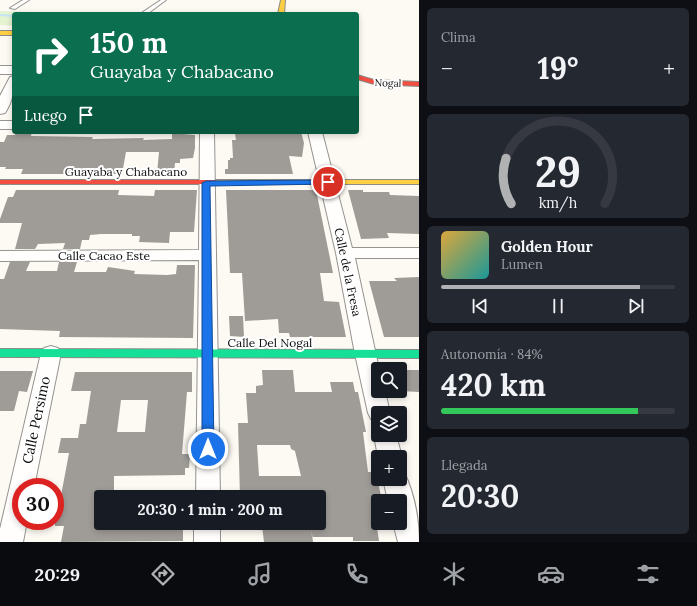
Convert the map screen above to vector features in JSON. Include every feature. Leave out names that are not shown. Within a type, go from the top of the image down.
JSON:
[{"type":"street","points":[[281,12],[283,0]]},
{"type":"street","points":[[0,33],[12,34]]},
{"type":"street","points":[[0,70],[12,70]]},
{"type":"street","points":[[359,77],[374,82]]},
{"type":"street","name":"Nogal","points":[[359,82],[419,84]]},
{"type":"street","points":[[0,110],[12,84]]},
{"type":"street","points":[[0,126],[12,126]]},
{"type":"street","points":[[207,134],[208,490]]},
{"type":"street","name":"Calle de la Fresa","points":[[316,134],[345,252],[365,354],[377,406]]},
{"type":"street","name":"Guayaba y Chabacano","points":[[0,182],[419,182]]},
{"type":"street","points":[[345,252],[419,253]]},
{"type":"street","name":"Calle Cacao Este","points":[[0,256],[208,255]]},
{"type":"street","name":"Calle Del Nogal","points":[[0,353],[419,354]]},
{"type":"street","name":"Calle Persimo","points":[[24,478],[51,353]]},
{"type":"street","points":[[398,486],[411,542]]},
{"type":"street","points":[[10,542],[13,530]]},
{"type":"street","points":[[207,530],[207,542]]},
{"type":"lane","points":[[13,8],[27,0]]},
{"type":"lane","points":[[146,12],[164,0]]},
{"type":"green space","points":[[0,11],[29,12],[12,12],[12,26],[0,25]]},
{"type":"building","points":[[32,134],[31,136],[93,137],[92,139],[144,138],[143,140],[172,139],[172,134],[184,134],[195,135],[195,148],[193,158],[180,159],[180,163],[175,163],[174,174],[157,174],[159,152],[126,152],[122,174],[21,174],[23,169],[5,169],[6,167],[0,167],[0,142],[4,142],[7,135]]},
{"type":"building","points":[[235,134],[302,134],[304,143],[302,157],[289,156],[293,174],[225,174],[225,169],[228,169],[228,160],[233,158],[232,140],[236,140]]},
{"type":"building","points":[[16,190],[119,190],[118,195],[154,196],[155,190],[197,190],[194,232],[170,232],[169,243],[139,242],[140,236],[132,236],[132,234],[101,234],[90,235],[89,240],[82,240],[80,249],[63,249],[65,243],[38,244],[35,249],[15,249],[22,223],[0,223],[0,219],[8,197],[13,197]]},
{"type":"building","points":[[226,190],[316,190],[333,273],[320,273],[324,301],[339,302],[346,337],[290,337],[289,333],[279,333],[278,319],[245,321],[242,273],[230,273]]},
{"type":"building","points":[[348,190],[363,190],[363,192],[389,192],[390,195],[419,196],[419,234],[387,233],[389,238],[361,239]]},
{"type":"building","points":[[10,262],[30,262],[26,271],[57,271],[59,262],[77,262],[74,272],[106,272],[108,267],[135,271],[134,274],[167,275],[176,274],[177,265],[195,265],[193,338],[59,337],[60,331],[0,329],[0,279],[4,279]]},
{"type":"building","points":[[419,277],[419,337],[384,337],[369,281],[397,281],[394,278]]},
{"type":"building","points":[[229,316],[243,316],[244,337],[230,336]]},
{"type":"building","points":[[262,370],[293,370],[295,392],[332,392],[330,382],[353,382],[355,392],[358,392],[366,432],[363,432],[368,472],[371,472],[371,486],[379,486],[381,494],[371,494],[371,530],[377,530],[379,541],[353,541],[353,537],[312,537],[312,530],[326,530],[326,490],[240,490],[238,423],[248,423],[246,393],[256,393],[256,386],[263,385]],"holes":[[[257,445],[290,445],[291,449],[295,451],[301,476],[259,476]]]},
{"type":"building","points":[[407,370],[419,370],[419,392],[407,391]]},
{"type":"building","points":[[0,371],[33,371],[27,392],[19,391],[14,411],[0,411]]},
{"type":"building","points":[[75,372],[192,372],[192,392],[187,392],[182,454],[190,454],[189,468],[185,468],[185,475],[114,476],[114,490],[94,490],[94,530],[183,530],[183,541],[61,542],[64,530],[64,480],[69,453],[58,453],[61,438],[78,438],[80,424],[86,424],[91,391],[71,391]],"holes":[[[121,400],[148,400],[145,432],[117,432]]]},
{"type":"building","points":[[262,530],[312,530],[313,542],[264,542]]},
{"type":"waterway","points":[[0,15],[12,16]]},
{"type":"traffic: fast","points":[[0,353],[419,354]]},
{"type":"traffic: slow","points":[[281,12],[283,0]]},
{"type":"traffic: slow","points":[[0,33],[12,33]]},
{"type":"traffic: slow","points":[[215,182],[419,182]]},
{"type":"traffic: jam","points":[[359,78],[374,82],[419,84]]},
{"type":"traffic: jam","points":[[0,182],[215,182]]},
{"type":"route","points":[[208,449],[208,255],[206,183],[328,182]]}]
